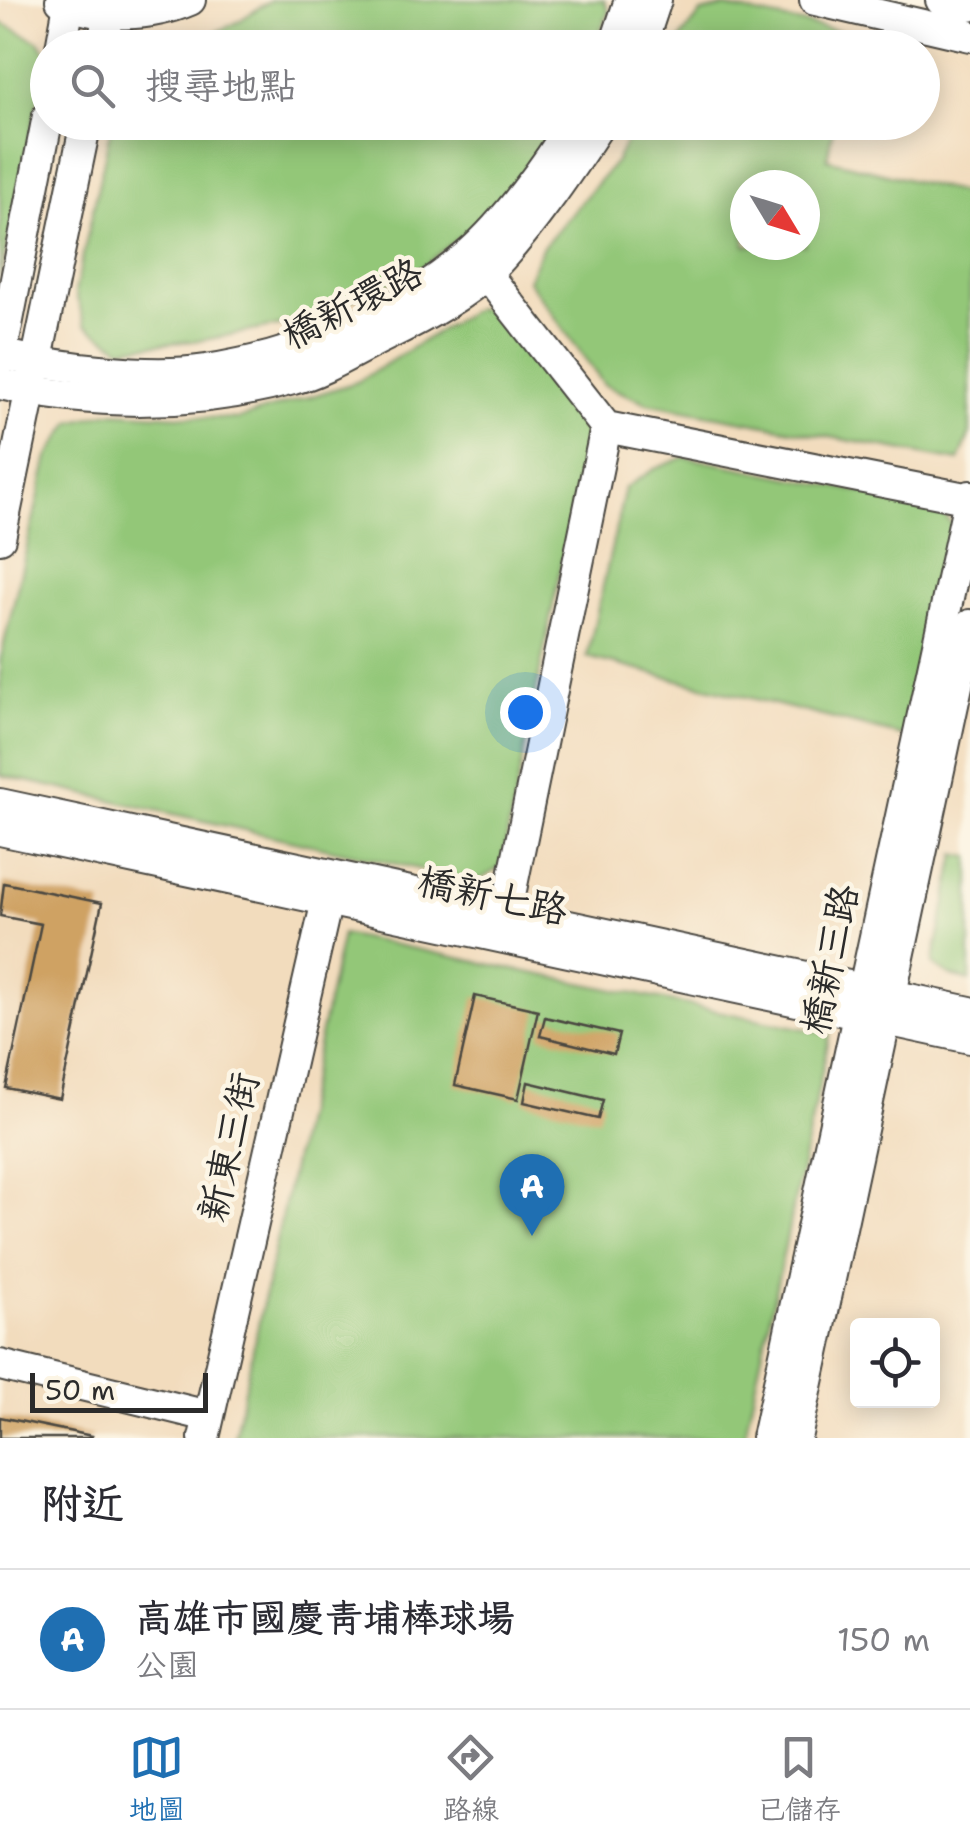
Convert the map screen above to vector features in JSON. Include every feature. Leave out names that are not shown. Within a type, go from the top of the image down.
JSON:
[{"type":"street","points":[[63,30],[65,2],[109,13],[168,9],[190,0]]},
{"type":"street","points":[[620,30],[630,0]]},
{"type":"street","points":[[646,30],[656,0]]},
{"type":"street","points":[[815,0],[970,36]]},
{"type":"street","points":[[941,0],[970,6]]},
{"type":"street","points":[[106,30],[109,13]]},
{"type":"street","points":[[0,363],[43,140]]},
{"type":"street","points":[[0,538],[82,140]]},
{"type":"street","name":"橋新環路","points":[[478,264],[563,140]]},
{"type":"street","name":"橋新環路","points":[[0,363],[35,377],[202,371],[283,354],[478,264],[568,173],[589,140]]},
{"type":"street","points":[[478,264],[606,427],[970,498]]},
{"type":"street","points":[[504,925],[606,427]]},
{"type":"street","name":"橋新三路","points":[[796,1438],[970,498]]},
{"type":"street","name":"橋新三路","points":[[767,1438],[970,625]]},
{"type":"street","name":"橋新七路","points":[[0,804],[330,888]]},
{"type":"street","name":"橋新七路","points":[[0,830],[330,888],[504,925],[874,1005],[970,1038]]},
{"type":"street","name":"新東三街","points":[[206,1427],[330,888]]},
{"type":"street","name":"橋新七路","points":[[874,1005],[970,1012]]},
{"type":"street","points":[[0,1366],[206,1427]]},
{"type":"green space","points":[[271,0],[604,0],[609,12],[601,30],[221,30]]},
{"type":"green space","points":[[725,7],[834,30],[688,30],[701,13]]},
{"type":"green space","points":[[0,22],[30,37],[30,138],[0,277]]},
{"type":"green space","points":[[108,140],[546,140],[505,200],[423,267],[304,321],[204,340],[121,348],[85,325],[75,292]]},
{"type":"green space","points":[[627,140],[831,140],[827,159],[970,195],[970,433],[959,461],[647,403],[604,385],[528,280],[542,248],[616,161]]},
{"type":"green space","points":[[476,308],[499,313],[587,434],[501,867],[476,882],[0,775],[0,661],[48,457],[71,422],[110,412],[238,419],[357,382]]},
{"type":"green space","points":[[685,457],[937,507],[954,527],[906,737],[587,657],[625,488],[654,469]]},
{"type":"green space","points":[[956,854],[970,857],[970,981],[951,976],[933,964]]},
{"type":"green space","points":[[342,934],[830,1034],[744,1438],[234,1438]]},
{"type":"building","points":[[4,883],[102,903],[60,1099],[6,1088],[41,924],[0,916]]},
{"type":"building","points":[[475,996],[538,1010],[518,1099],[455,1085]]},
{"type":"building","points":[[545,1017],[619,1034],[614,1054],[540,1036]]},
{"type":"building","points":[[528,1082],[603,1100],[598,1119],[524,1102]]},
{"type":"building","points":[[0,1417],[92,1436],[0,1438]]},
{"type":"place","name":"高雄市國慶青埔棒球場","points":[[532,1236]]}]
